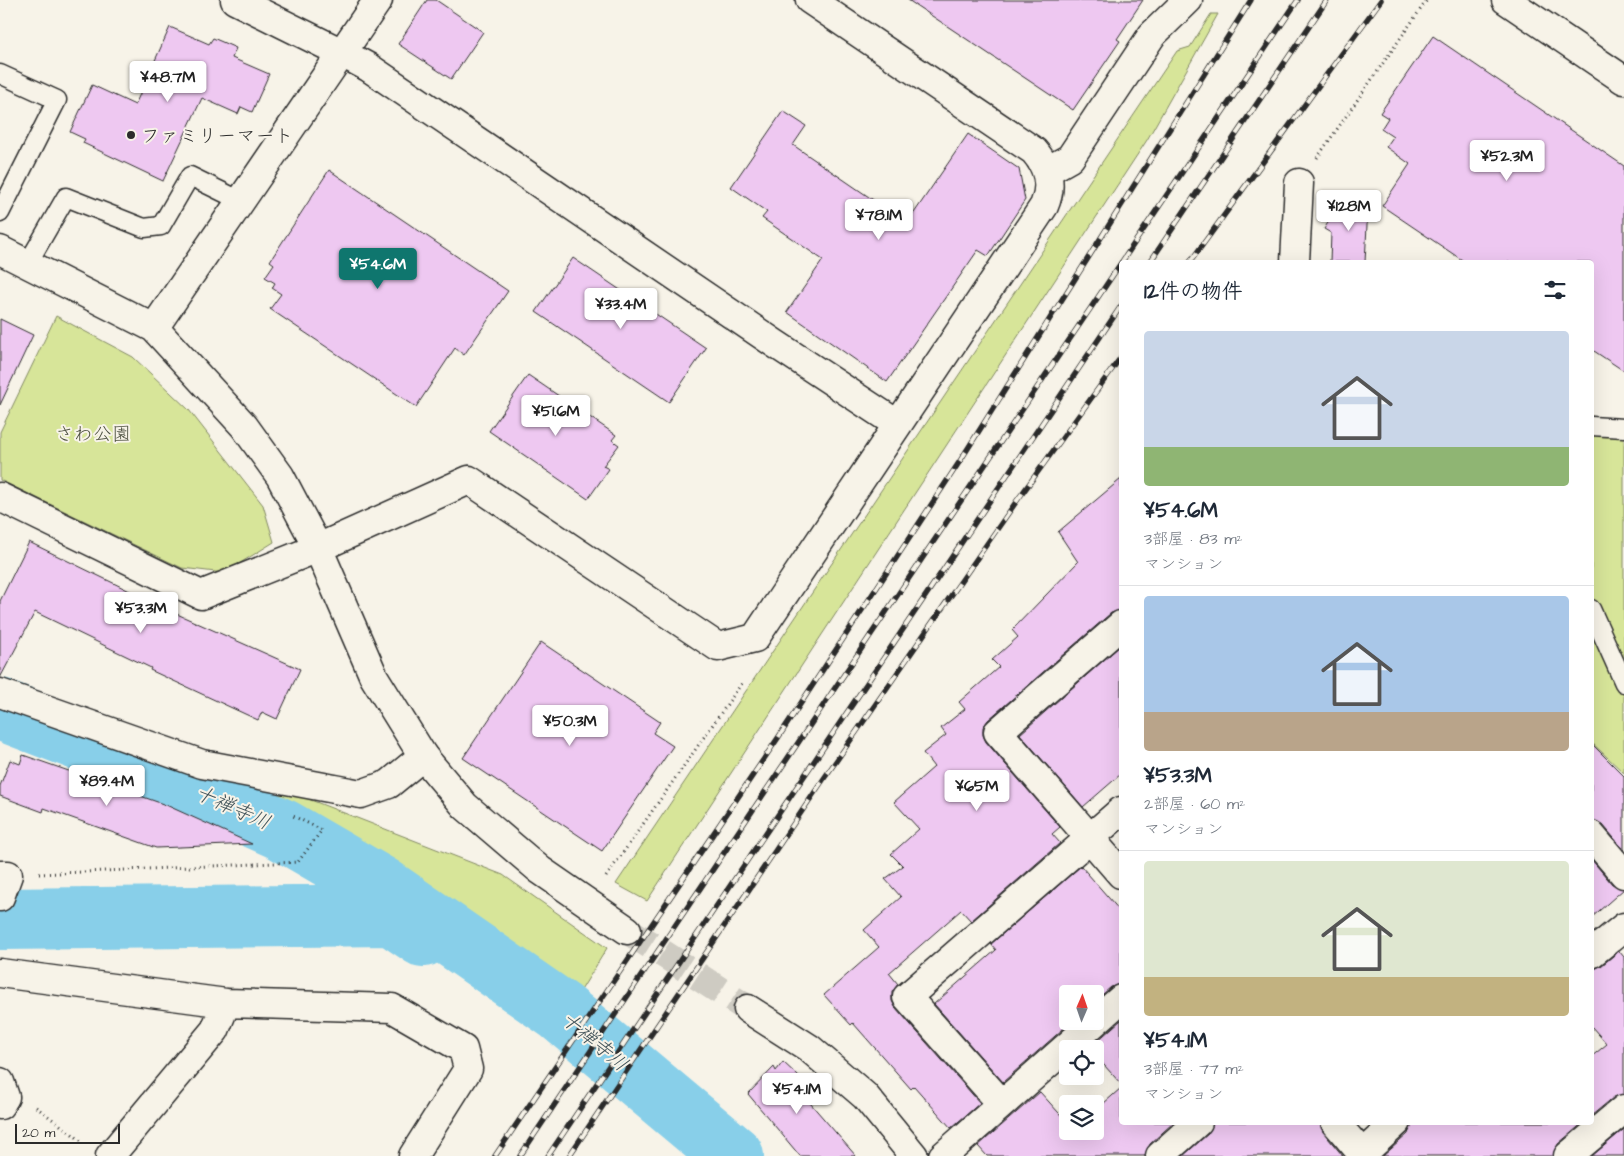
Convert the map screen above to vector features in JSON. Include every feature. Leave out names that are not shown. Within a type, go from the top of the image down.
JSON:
[{"type":"street","points":[[235,0],[368,67],[766,338],[898,424]]},
{"type":"street","points":[[154,328],[378,0]]},
{"type":"street","points":[[2,502],[201,595],[318,548],[469,480],[718,647],[755,638],[1044,206],[1049,195],[1047,171],[1034,151],[810,0]]},
{"type":"street","points":[[1047,171],[1070,158],[1152,35],[1188,0]]},
{"type":"street","points":[[1506,0],[1624,80]]},
{"type":"street","points":[[1295,260],[1299,183]]},
{"type":"street","points":[[0,250],[154,328],[244,426],[280,476],[318,548],[374,677],[423,756],[465,806],[540,870],[627,930]]},
{"type":"street","points":[[1119,627],[998,732],[1119,872]]},
{"type":"street","points":[[0,693],[202,764],[361,794],[389,784],[423,756]]},
{"type":"street","points":[[1002,1104],[907,997],[1119,813]]},
{"type":"street","points":[[1594,839],[1624,874]]},
{"type":"street","points":[[1594,952],[1624,928]]},
{"type":"street","points":[[0,973],[226,1003],[392,1008],[463,1049],[468,1069],[413,1156]]},
{"type":"street","points":[[952,1153],[1002,1104],[1119,1001]]},
{"type":"street","points":[[110,1156],[215,1030],[226,1003]]},
{"type":"street","points":[[748,1009],[809,1048],[865,1096],[914,1156]]},
{"type":"street","points":[[1568,1156],[1624,1109]]},
{"type":"street","points":[[1160,1156],[1195,1125]]},
{"type":"street","points":[[1338,1125],[1362,1155],[1394,1125]]},
{"type":"lane","points":[[0,74],[57,100],[0,213]]},
{"type":"lane","points":[[28,263],[66,197],[144,228],[161,226],[190,176],[241,201]]},
{"type":"lane","points":[[1594,426],[1624,428]]},
{"type":"lane","points":[[1594,616],[1624,683]]},
{"type":"path","points":[[1299,183],[1427,0]]},
{"type":"path","points":[[603,881],[742,683]]},
{"type":"path","points":[[3,882],[298,862],[322,830],[286,813]]},
{"type":"path","points":[[2,1095],[23,1097],[86,1144]]},
{"type":"green space","points":[[1211,14],[1218,14],[1147,140],[647,901],[616,884],[1177,51],[1190,47]]},
{"type":"green space","name":"さわ公園","points":[[56,316],[133,357],[189,410],[263,505],[274,542],[224,573],[182,568],[0,480],[0,432]]},
{"type":"green space","points":[[1594,416],[1624,420],[1624,773],[1594,745]]},
{"type":"green space","points":[[280,788],[503,875],[607,948],[580,992],[341,831],[275,798]]},
{"type":"building","points":[[427,0],[436,0],[483,32],[451,79],[398,44]]},
{"type":"building","points":[[908,0],[1143,0],[1117,39],[1120,41],[1073,110]]},
{"type":"building","points":[[170,27],[209,44],[213,38],[236,48],[232,58],[269,74],[252,112],[241,107],[238,114],[202,98],[163,181],[83,143],[85,139],[70,132],[92,85],[135,105]]},
{"type":"building","points":[[1433,36],[1624,166],[1624,371],[1594,351],[1594,260],[1462,260],[1382,206],[1410,164],[1386,147],[1393,137],[1381,129],[1388,118],[1380,113]]},
{"type":"building","points":[[783,111],[806,126],[793,145],[904,221],[908,214],[912,216],[968,134],[1019,169],[1025,200],[988,256],[978,250],[887,382],[787,312],[823,260],[762,218],[767,212],[731,187]]},
{"type":"building","points":[[329,170],[508,291],[464,355],[455,348],[416,407],[270,309],[281,294],[272,288],[275,283],[265,277],[274,264],[270,261]]},
{"type":"building","points":[[1346,194],[1368,207],[1365,260],[1330,260],[1331,233],[1324,229]]},
{"type":"building","points":[[573,258],[706,348],[669,402],[536,312]]},
{"type":"building","points":[[0,319],[33,335],[0,405]]},
{"type":"building","points":[[528,375],[616,435],[612,440],[619,445],[603,466],[609,469],[588,499],[489,431]]},
{"type":"building","points":[[1119,481],[1119,611],[1111,613],[988,720],[983,727],[983,735],[986,742],[1060,827],[1052,834],[1060,843],[971,921],[961,910],[889,973],[898,984],[892,992],[892,1001],[895,1007],[980,1103],[951,1128],[914,1086],[911,1089],[853,1023],[851,1025],[824,995],[879,947],[864,930],[901,897],[885,879],[903,866],[891,854],[919,829],[894,802],[934,767],[923,753],[946,735],[941,728],[965,709],[959,702],[999,667],[992,660],[1018,637],[1012,630],[1078,562],[1058,532]]},
{"type":"building","points":[[29,542],[177,614],[300,669],[277,719],[262,712],[258,720],[150,670],[151,668],[35,612],[0,678],[0,601]]},
{"type":"building","points":[[541,642],[660,722],[653,733],[673,746],[602,851],[463,758]]},
{"type":"building","points":[[1119,647],[1119,776],[1083,807],[1020,734]]},
{"type":"building","points":[[1594,746],[1624,776],[1624,850],[1603,825],[1594,821]]},
{"type":"building","points":[[23,755],[166,805],[252,844],[156,848],[44,808],[43,812],[0,796],[0,786],[10,760],[20,764]]},
{"type":"building","points":[[1594,863],[1612,884],[1624,889],[1594,915]]},
{"type":"building","points":[[1081,866],[1119,910],[1119,985],[1111,987],[1104,993],[1104,985],[1059,985],[1059,1030],[1062,1030],[1003,1082],[934,1004],[996,950],[991,944]]},
{"type":"building","points":[[1619,951],[1624,957],[1624,1094],[1614,1097],[1594,1114],[1594,1055],[1607,1044],[1594,1029],[1594,968],[1601,966]]},
{"type":"building","points":[[1119,1022],[1119,1082],[1104,1065],[1104,1040],[1098,1040]]},
{"type":"building","points":[[783,1062],[811,1088],[804,1096],[856,1156],[800,1156],[748,1094],[774,1067],[776,1071]]},
{"type":"building","points":[[1119,1090],[1119,1125],[1171,1125],[1150,1144],[1145,1156],[987,1156],[978,1146],[1040,1092],[1059,1113],[1059,1140],[1104,1140],[1104,1103]]},
{"type":"building","points":[[1212,1125],[1321,1125],[1323,1132],[1343,1156],[1183,1156],[1208,1134]]},
{"type":"building","points":[[1411,1125],[1580,1125],[1558,1144],[1553,1156],[1383,1156],[1408,1134]]},
{"type":"building","points":[[1624,1129],[1624,1156],[1592,1156]]},
{"type":"waterway","name":"十禅寺川","points":[[0,709],[93,745],[283,830],[381,887],[560,1011],[733,1156]]},
{"type":"waterway","name":"十禅寺川","points":[[0,919],[392,915],[423,936]]},
{"type":"tunnel","points":[[627,930],[748,1009]]},
{"type":"railway","points":[[495,1156],[778,738],[960,461],[1251,0]]},
{"type":"railway","points":[[1123,260],[1298,0]]},
{"type":"railway","points":[[1151,260],[1327,0]]},
{"type":"railway","points":[[1191,260],[1381,0]]},
{"type":"railway","points":[[520,1156],[1119,266]]},
{"type":"railway","points":[[548,1156],[1119,309]]},
{"type":"railway","points":[[569,1156],[825,777],[1016,502],[1119,360]]},
{"type":"place","name":"ファミリーマート","points":[[131,135]]}]
